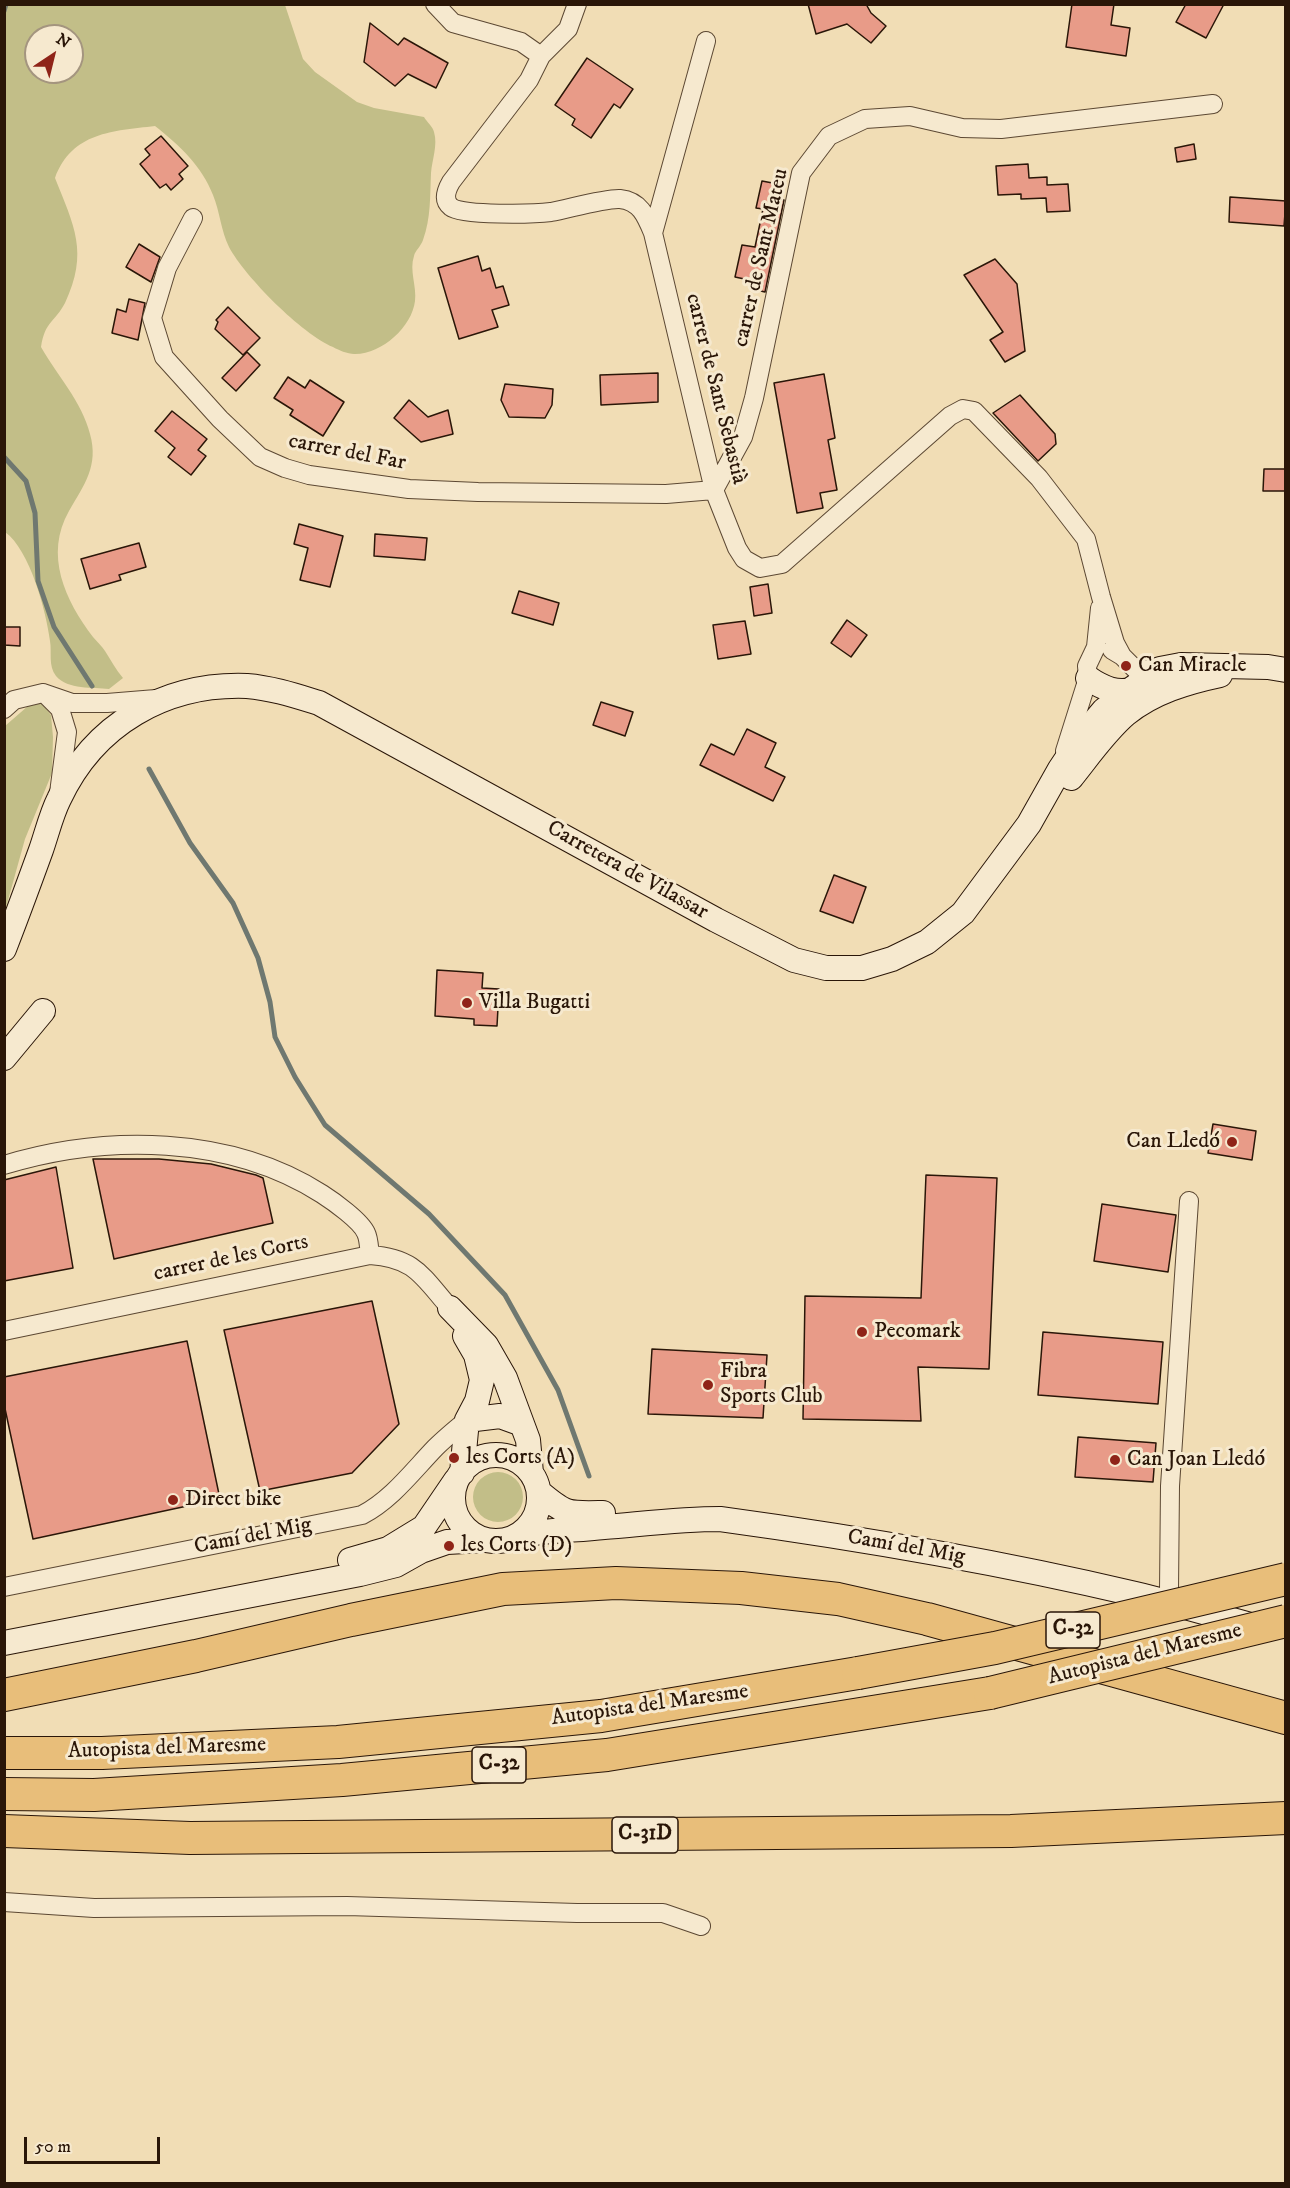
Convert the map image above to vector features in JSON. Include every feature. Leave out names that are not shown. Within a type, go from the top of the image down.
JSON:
[{"type":"highway","name":"Autopista del Maresme","points":[[4,1753],[102,1753],[338,1742],[602,1716],[995,1648],[1286,1579]]},
{"type":"highway","points":[[4,1695],[503,1589],[616,1583],[741,1588],[838,1599],[927,1619],[1286,1718]]},
{"type":"highway","name":"Autopista del Maresme","points":[[4,1794],[93,1795],[319,1781],[595,1756],[990,1693],[1286,1620]]},
{"type":"highway","name":"C-31D","points":[[4,1831],[214,1838],[1011,1831],[1286,1818]]},
{"type":"street","points":[[435,4],[453,23],[521,42],[541,56],[568,29],[577,4]]},
{"type":"street","points":[[653,233],[706,41]]},
{"type":"street","name":"carrer de Sant Sebastià","points":[[541,56],[529,80],[451,182],[446,191],[448,203],[451,208],[465,212],[549,212],[619,199],[631,202],[642,209],[653,233],[714,490],[737,548],[744,559],[760,568],[782,564],[950,416],[963,409],[974,411],[1039,478],[1086,539],[1101,597]]},
{"type":"street","name":"carrer de Sant Mateu","points":[[714,490],[742,437],[754,398],[801,173],[829,136],[865,119],[910,116],[962,128],[1001,129],[1213,104]]},
{"type":"street","name":"carrer del Far","points":[[193,218],[167,268],[152,318],[164,357],[220,419],[260,457],[309,475],[409,489],[666,494],[714,490]]},
{"type":"street","points":[[1065,774],[1096,647],[1101,597]]},
{"type":"street","points":[[1101,597],[1115,643],[1129,672]]},
{"type":"street","points":[[1090,668],[1100,651],[1112,650],[1129,672]]},
{"type":"street","name":"Carretera de Vilassar","points":[[4,949],[59,799],[78,765],[103,736],[135,712],[167,699],[207,688],[248,686],[284,692],[319,703],[716,920],[794,960],[826,968],[862,968],[892,959],[927,942],[963,913],[1065,774],[1082,736],[1104,710],[1129,672],[1181,665],[1277,668]]},
{"type":"street","points":[[1090,668],[1099,685],[1116,692],[1129,672]]},
{"type":"street","points":[[1065,774],[1099,743],[1125,714],[1152,697],[1185,683],[1210,677],[1277,668]]},
{"type":"street","points":[[1129,672],[1194,674],[1210,677]]},
{"type":"street","points":[[4,709],[14,699],[43,693],[72,703],[107,704],[167,699]]},
{"type":"street","points":[[43,693],[60,709],[67,732],[59,799]]},
{"type":"street","points":[[4,1058],[43,1011]]},
{"type":"street","points":[[4,1165],[57,1152],[104,1148],[192,1147],[231,1154],[266,1165],[303,1182],[331,1200],[351,1216],[366,1233],[370,1255]]},
{"type":"street","points":[[1168,1590],[1170,1486],[1189,1201]]},
{"type":"street","name":"carrer de les Corts","points":[[4,1331],[370,1255],[404,1261],[417,1271],[450,1308]]},
{"type":"street","points":[[450,1308],[476,1355],[482,1380],[477,1401],[467,1420],[459,1476],[452,1495],[454,1509],[460,1523],[468,1532],[483,1540]]},
{"type":"street","points":[[4,1643],[360,1574],[396,1565],[421,1551],[447,1542],[502,1541],[520,1535],[529,1527],[537,1513],[535,1482],[528,1440],[505,1378],[486,1345],[450,1308]]},
{"type":"street","points":[[467,1420],[500,1416],[522,1424]]},
{"type":"street","name":"Camí del Mig","points":[[4,1587],[362,1515],[376,1508],[437,1446],[467,1420]]},
{"type":"street","points":[[459,1476],[469,1464],[476,1460],[497,1455],[509,1457],[523,1464],[535,1482]]},
{"type":"street","name":"Camí del Mig","points":[[4,1627],[367,1556],[388,1549],[424,1527],[459,1476]]},
{"type":"street","name":"Camí del Mig","points":[[535,1482],[554,1504],[571,1514],[627,1512],[695,1503],[773,1510],[888,1530],[1168,1590],[1286,1620]]},
{"type":"street","name":"Camí del Mig","points":[[520,1535],[545,1531],[720,1519],[886,1544],[1064,1578],[1137,1594],[1286,1635]]},
{"type":"street","points":[[4,1902],[94,1908],[347,1906],[578,1913],[663,1913],[701,1926]]},
{"type":"shaded area","points":[[4,5],[285,5],[303,59],[315,72],[357,102],[374,108],[424,117],[433,130],[435,142],[429,215],[426,232],[413,261],[415,301],[413,311],[394,338],[374,350],[364,353],[346,353],[320,340],[275,303],[237,259],[226,241],[215,201],[203,175],[189,157],[164,133],[155,126],[109,133],[83,143],[62,163],[55,178],[73,225],[76,239],[76,269],[65,303],[45,332],[41,347],[81,411],[90,434],[93,456],[91,466],[62,528],[58,544],[58,560],[61,577],[74,608],[123,678],[109,689],[74,686],[56,676],[51,663],[45,614],[29,566],[14,541],[5,532]]},
{"type":"shaded area","points":[[42,703],[51,715],[52,773],[25,839],[5,911],[5,726],[28,706]]},
{"type":"shaded area","points":[[503,1472],[516,1479],[522,1487],[522,1507],[516,1515],[508,1521],[493,1522],[480,1515],[474,1507],[473,1492],[480,1479],[488,1473]]},
{"type":"building","points":[[808,4],[866,4],[871,13],[886,26],[871,43],[847,24],[816,34]]},
{"type":"building","points":[[1072,4],[1114,4],[1111,25],[1130,28],[1126,56],[1066,47]]},
{"type":"building","points":[[1186,4],[1224,4],[1206,38],[1176,22]]},
{"type":"building","points":[[370,23],[398,45],[404,38],[448,63],[436,88],[408,74],[395,86],[364,62]]},
{"type":"building","points":[[587,58],[633,89],[620,108],[614,104],[591,138],[572,125],[575,119],[555,105]]},
{"type":"building","points":[[161,136],[188,166],[179,174],[183,179],[171,190],[166,184],[160,188],[140,164],[150,155],[145,149]]},
{"type":"building","points":[[1194,144],[1196,159],[1177,162],[1175,148]]},
{"type":"building","points":[[1028,164],[1029,178],[1047,177],[1047,185],[1068,184],[1070,211],[1047,212],[1046,198],[1021,199],[1021,194],[998,195],[996,166]]},
{"type":"building","points":[[762,181],[783,185],[780,199],[784,200],[765,292],[752,289],[754,281],[735,277],[742,245],[755,247],[763,209],[756,208]]},
{"type":"building","points":[[1230,197],[1286,201],[1284,226],[1229,222]]},
{"type":"building","points":[[139,244],[160,257],[151,282],[126,267]]},
{"type":"building","points":[[478,256],[482,271],[490,268],[496,288],[503,286],[509,305],[492,310],[498,327],[459,339],[438,268]]},
{"type":"building","points":[[995,259],[1017,284],[1025,351],[1005,362],[990,340],[1003,332],[964,275]]},
{"type":"building","points":[[129,299],[145,303],[138,340],[112,333],[117,309],[126,312]]},
{"type":"building","points":[[228,307],[260,338],[243,355],[215,329],[218,322],[216,320]]},
{"type":"building","points":[[247,352],[260,365],[236,391],[222,378]]},
{"type":"building","points":[[658,373],[658,402],[601,405],[600,375]]},
{"type":"building","points":[[824,374],[835,438],[828,440],[837,490],[820,493],[823,508],[797,513],[774,383]]},
{"type":"building","points":[[288,377],[305,388],[310,380],[344,402],[323,436],[290,415],[293,410],[274,398]]},
{"type":"building","points":[[505,384],[553,389],[552,405],[545,418],[509,417],[501,400]]},
{"type":"building","points":[[1020,395],[1055,434],[1056,444],[1038,461],[993,413]]},
{"type":"building","points":[[409,400],[428,417],[448,410],[453,434],[421,442],[394,418]]},
{"type":"building","points":[[172,411],[207,439],[198,450],[206,456],[191,475],[168,457],[175,448],[155,431]]},
{"type":"building","points":[[1264,469],[1286,469],[1286,491],[1263,491]]},
{"type":"building","points":[[299,524],[343,536],[330,587],[300,580],[308,548],[294,544]]},
{"type":"building","points":[[375,534],[427,538],[425,560],[374,556]]},
{"type":"building","points":[[139,543],[146,567],[119,575],[121,580],[90,589],[81,559]]},
{"type":"building","points":[[768,584],[772,613],[754,616],[750,587]]},
{"type":"building","points":[[519,591],[559,603],[553,625],[512,613]]},
{"type":"building","points":[[847,620],[867,635],[851,657],[831,643]]},
{"type":"building","points":[[745,621],[751,654],[718,659],[713,625]]},
{"type":"building","points":[[4,627],[20,627],[20,646],[4,645]]},
{"type":"building","points":[[601,702],[633,712],[625,736],[593,725]]},
{"type":"building","points":[[747,729],[776,743],[765,767],[785,777],[773,801],[700,765],[711,744],[734,755]]},
{"type":"building","points":[[834,875],[866,887],[853,923],[820,911]]},
{"type":"building","name":"Villa Bugatti","points":[[437,970],[483,973],[482,988],[499,989],[497,1026],[474,1025],[474,1019],[435,1016]]},
{"type":"building","name":"Can Lledó","points":[[1213,1124],[1256,1131],[1252,1160],[1208,1153]]},
{"type":"building","points":[[93,1159],[159,1159],[211,1164],[256,1175],[263,1178],[273,1223],[114,1259]]},
{"type":"building","points":[[56,1167],[73,1268],[4,1281],[4,1180]]},
{"type":"building","points":[[926,1175],[997,1178],[989,1369],[918,1367],[921,1421],[803,1419],[805,1296],[921,1298]]},
{"type":"building","points":[[1102,1204],[1176,1215],[1168,1272],[1094,1261]]},
{"type":"building","points":[[372,1301],[399,1424],[352,1473],[260,1491],[224,1330]]},
{"type":"building","points":[[1043,1332],[1163,1342],[1158,1404],[1038,1395]]},
{"type":"building","points":[[187,1341],[220,1499],[33,1539],[4,1404],[4,1377]]},
{"type":"building","name":"Fibra Sports Club","points":[[652,1349],[767,1355],[763,1418],[648,1414]]},
{"type":"building","name":"Can Joan Lledó","points":[[1078,1437],[1156,1443],[1153,1482],[1075,1477]]},
{"type":"waterway","points":[[4,11],[6,4]]},
{"type":"waterway","points":[[4,457],[26,481],[35,513],[38,581],[54,627],[92,686]]},
{"type":"waterway","points":[[149,769],[190,843],[233,903],[258,958],[270,1002],[275,1037],[295,1077],[325,1125],[429,1214],[505,1295],[558,1390],[589,1476]]},
{"type":"place","name":"Can Miracle","points":[[1126,666]]},
{"type":"place","name":"Villa Bugatti","points":[[467,1003]]},
{"type":"place","name":"Can Lledó","points":[[1232,1142]]},
{"type":"place","name":"Pecomark","points":[[862,1332]]},
{"type":"place","name":"Fibra Sports Club","points":[[708,1385]]},
{"type":"place","name":"les Corts (A)","points":[[454,1458]]},
{"type":"place","name":"Can Joan Lledó","points":[[1115,1460]]},
{"type":"place","name":"Direct bike","points":[[173,1500]]},
{"type":"place","name":"les Corts (D)","points":[[449,1546]]}]
